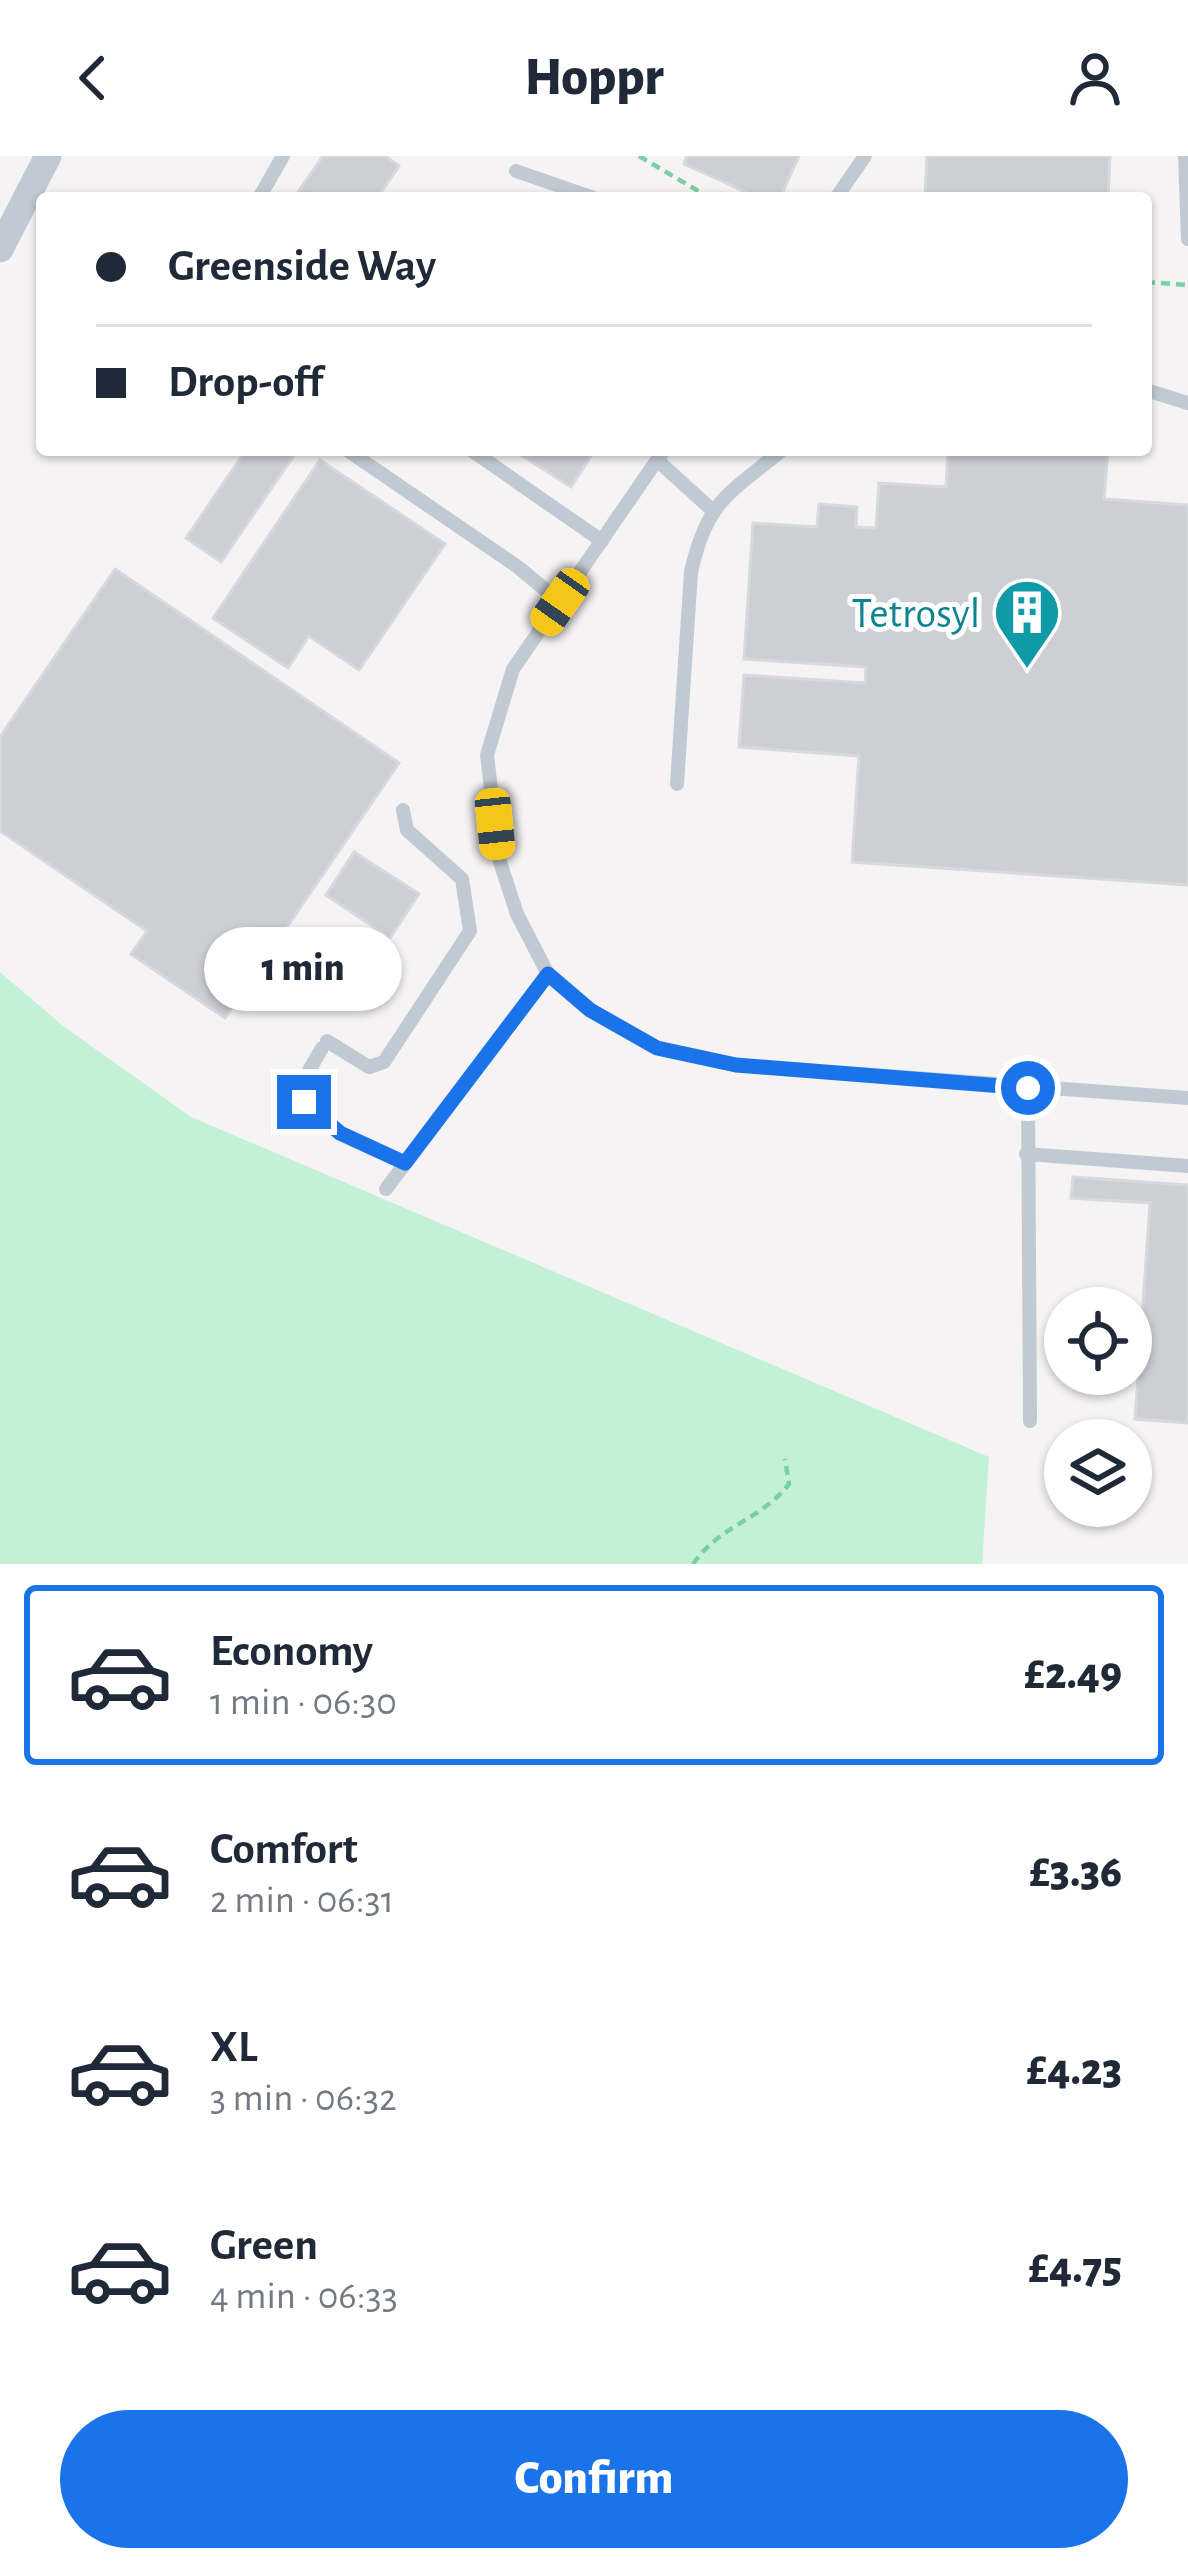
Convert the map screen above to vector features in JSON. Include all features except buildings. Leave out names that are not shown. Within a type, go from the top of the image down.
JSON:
[{"type":"street","points":[[0,249],[48,156]]},
{"type":"lane","points":[[262,192],[283,156]]},
{"type":"lane","points":[[840,192],[865,156]]},
{"type":"lane","points":[[1185,156],[1188,239]]},
{"type":"lane","points":[[516,171],[577,192]]},
{"type":"lane","points":[[1152,392],[1188,403]]},
{"type":"lane","points":[[356,456],[518,566],[560,602]]},
{"type":"lane","points":[[480,456],[602,541]]},
{"type":"lane","points":[[660,456],[513,670],[487,755],[499,859],[517,914],[548,974],[590,1010],[657,1048],[736,1065],[1188,1098]]},
{"type":"lane","points":[[662,456],[711,509]]},
{"type":"lane","points":[[677,784],[691,572],[711,509],[775,456]]},
{"type":"lane","points":[[404,811],[407,830],[462,879],[470,931],[384,1062],[369,1066],[324,1044],[307,1074],[304,1102],[340,1133],[405,1163]]},
{"type":"lane","points":[[386,1189],[548,974]]},
{"type":"lane","points":[[1028,1088],[1030,1421]]},
{"type":"lane","points":[[1027,1154],[1188,1166]]},
{"type":"path","points":[[639,156],[700,192]]},
{"type":"path","points":[[1152,282],[1188,285]]},
{"type":"path","points":[[693,1564],[709,1540],[774,1504],[789,1484],[785,1459]]},
{"type":"green space","points":[[0,972],[63,1026],[191,1117],[989,1457],[982,1564],[0,1564]]},
{"type":"place","name":"Tetrosyl","points":[[1027,671]]},
{"type":"route","points":[[304,1102],[340,1133],[405,1163],[548,974],[590,1010],[657,1048],[736,1065],[1028,1088]]}]
